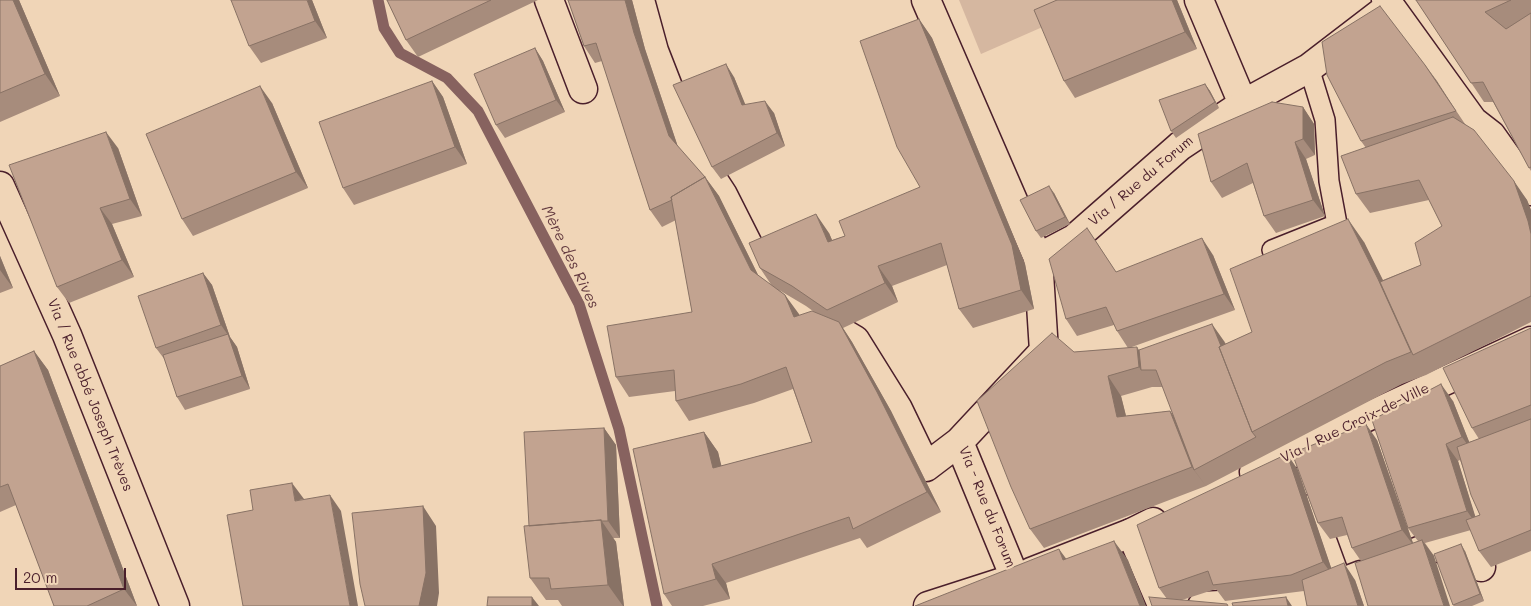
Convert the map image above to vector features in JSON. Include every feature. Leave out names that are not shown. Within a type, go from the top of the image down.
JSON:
[{"type":"street","points":[[549,0],[583,89]]},
{"type":"street","points":[[640,0],[654,51],[691,146],[723,195],[771,290],[856,340],[898,409],[926,467],[959,442]]},
{"type":"street","name":"Via - Rue du Forum","points":[[926,0],[1038,258],[1044,351],[959,442],[1016,578]]},
{"type":"street","points":[[1200,0],[1243,104]]},
{"type":"street","points":[[1388,3],[1473,121],[1491,135],[1531,191]]},
{"type":"street","name":"Via / Rue du Forum","points":[[1038,258],[1074,239],[1180,146],[1243,104],[1309,68],[1388,3]]},
{"type":"street","name":"Via / Rue abbé Joseph Trèves","points":[[0,186],[67,335],[175,606]]},
{"type":"street","name":"Via / Rue Croix-de-Ville","points":[[1234,482],[1298,462],[1531,341]]},
{"type":"street","points":[[928,606],[1016,578],[1131,534],[1174,512]]},
{"type":"street","points":[[1131,534],[1162,605],[1168,606]]},
{"type":"street","points":[[1202,606],[1293,601],[1351,578],[1416,542],[1471,540],[1481,568]]},
{"type":"street","points":[[1351,578],[1370,606]]},
{"type":"lane","points":[[1272,250],[1338,224],[1330,181],[1325,120],[1309,68]]},
{"type":"lane","points":[[1308,489],[1351,578]]},
{"type":"shaded area","points":[[959,0],[1104,0],[981,54]]},
{"type":"building","points":[[0,0],[13,0],[45,74],[0,93]]},
{"type":"building","points":[[231,0],[307,0],[315,21],[249,46]]},
{"type":"building","points":[[387,0],[491,0],[406,40]]},
{"type":"building","points":[[568,0],[625,0],[634,33],[669,136],[705,177],[671,197],[672,200],[650,210],[596,43],[584,46]]},
{"type":"building","points":[[1057,0],[1172,0],[1185,32],[1064,81],[1034,10]]},
{"type":"building","points":[[1416,0],[1511,0],[1485,12],[1506,29],[1531,13],[1531,167],[1529,168],[1483,82],[1471,83]]},
{"type":"building","points":[[1380,6],[1425,65],[1456,111],[1361,141],[1327,75],[1322,42]]},
{"type":"building","points":[[919,19],[1012,245],[1021,290],[959,309],[941,243],[878,266],[885,283],[827,310],[792,286],[760,268],[749,243],[816,214],[828,242],[845,236],[839,221],[920,187],[897,147],[860,41]]},
{"type":"building","points":[[535,48],[556,100],[496,125],[474,74]]},
{"type":"building","points":[[726,64],[742,105],[765,101],[777,133],[712,167],[673,85]]},
{"type":"building","points":[[432,81],[455,147],[343,188],[319,122]]},
{"type":"building","points":[[1205,84],[1215,102],[1171,131],[1159,100]]},
{"type":"building","points":[[260,86],[296,172],[182,219],[146,134]]},
{"type":"building","points":[[1272,102],[1303,107],[1303,139],[1295,142],[1313,200],[1264,216],[1247,163],[1211,182],[1198,134]]},
{"type":"building","points":[[1453,117],[1474,130],[1514,181],[1531,234],[1531,296],[1413,355],[1380,282],[1421,265],[1415,243],[1442,226],[1419,180],[1356,194],[1341,156]]},
{"type":"building","points":[[106,132],[130,199],[100,208],[122,260],[57,287],[9,165]]},
{"type":"building","points":[[705,177],[751,270],[785,295],[794,317],[812,311],[839,322],[877,392],[927,492],[853,529],[849,517],[712,564],[716,579],[664,594],[633,449],[704,432],[713,468],[812,442],[786,367],[741,384],[676,401],[674,370],[616,377],[607,326],[692,312],[671,197]]},
{"type":"building","points":[[1049,186],[1065,217],[1036,231],[1020,200]]},
{"type":"building","points":[[1348,219],[1411,352],[1386,362],[1252,432],[1219,347],[1252,332],[1230,269]]},
{"type":"building","points":[[1087,228],[1116,272],[1202,238],[1224,294],[1117,331],[1106,307],[1066,319],[1049,259]]},
{"type":"building","points":[[203,273],[221,325],[156,348],[138,296]]},
{"type":"building","points":[[1212,324],[1252,432],[1256,437],[1194,470],[1156,370],[1141,370],[1139,350]]},
{"type":"building","points":[[1531,328],[1531,405],[1472,428],[1443,368]]},
{"type":"building","points":[[1052,333],[1074,352],[1137,347],[1139,367],[1108,376],[1117,417],[1170,411],[1192,467],[1030,529],[977,401]]},
{"type":"building","points":[[228,334],[242,376],[177,397],[163,355]]},
{"type":"building","points":[[34,351],[124,589],[87,606],[54,606],[8,484],[0,487],[0,366]]},
{"type":"building","points":[[1441,384],[1462,437],[1446,444],[1467,511],[1408,528],[1372,420]]},
{"type":"building","points":[[1531,419],[1531,530],[1479,551],[1466,520],[1480,515],[1471,495],[1457,447]]},
{"type":"building","points":[[1366,424],[1402,530],[1352,548],[1342,517],[1318,523],[1292,453]]},
{"type":"building","points":[[604,428],[608,521],[529,526],[524,432]]},
{"type":"building","points":[[1287,454],[1323,562],[1291,575],[1213,585],[1208,571],[1159,588],[1137,525]]},
{"type":"building","points":[[292,483],[295,501],[330,495],[350,606],[243,606],[227,515],[253,510],[250,490]]},
{"type":"building","points":[[423,506],[426,573],[419,606],[365,606],[360,584],[352,513]]},
{"type":"building","points":[[601,520],[608,585],[551,589],[549,578],[530,578],[524,526]]},
{"type":"building","points":[[1422,540],[1444,606],[1368,606],[1355,563]]},
{"type":"building","points":[[1114,541],[1140,606],[915,606],[1059,549],[1063,560]]},
{"type":"building","points":[[1461,544],[1480,594],[1453,605],[1434,554]]},
{"type":"building","points":[[1344,563],[1358,606],[1307,606],[1302,580]]},
{"type":"building","points":[[488,597],[532,597],[532,606],[487,606]]},
{"type":"building","points":[[1149,597],[1227,604],[1228,606],[1152,606]]},
{"type":"building","points":[[1286,597],[1288,606],[1233,606],[1232,603]]},
{"type":"waterway","name":"Mère des Rives","points":[[378,0],[384,28],[400,53],[447,78],[478,111],[579,304],[619,429],[657,606]]}]
